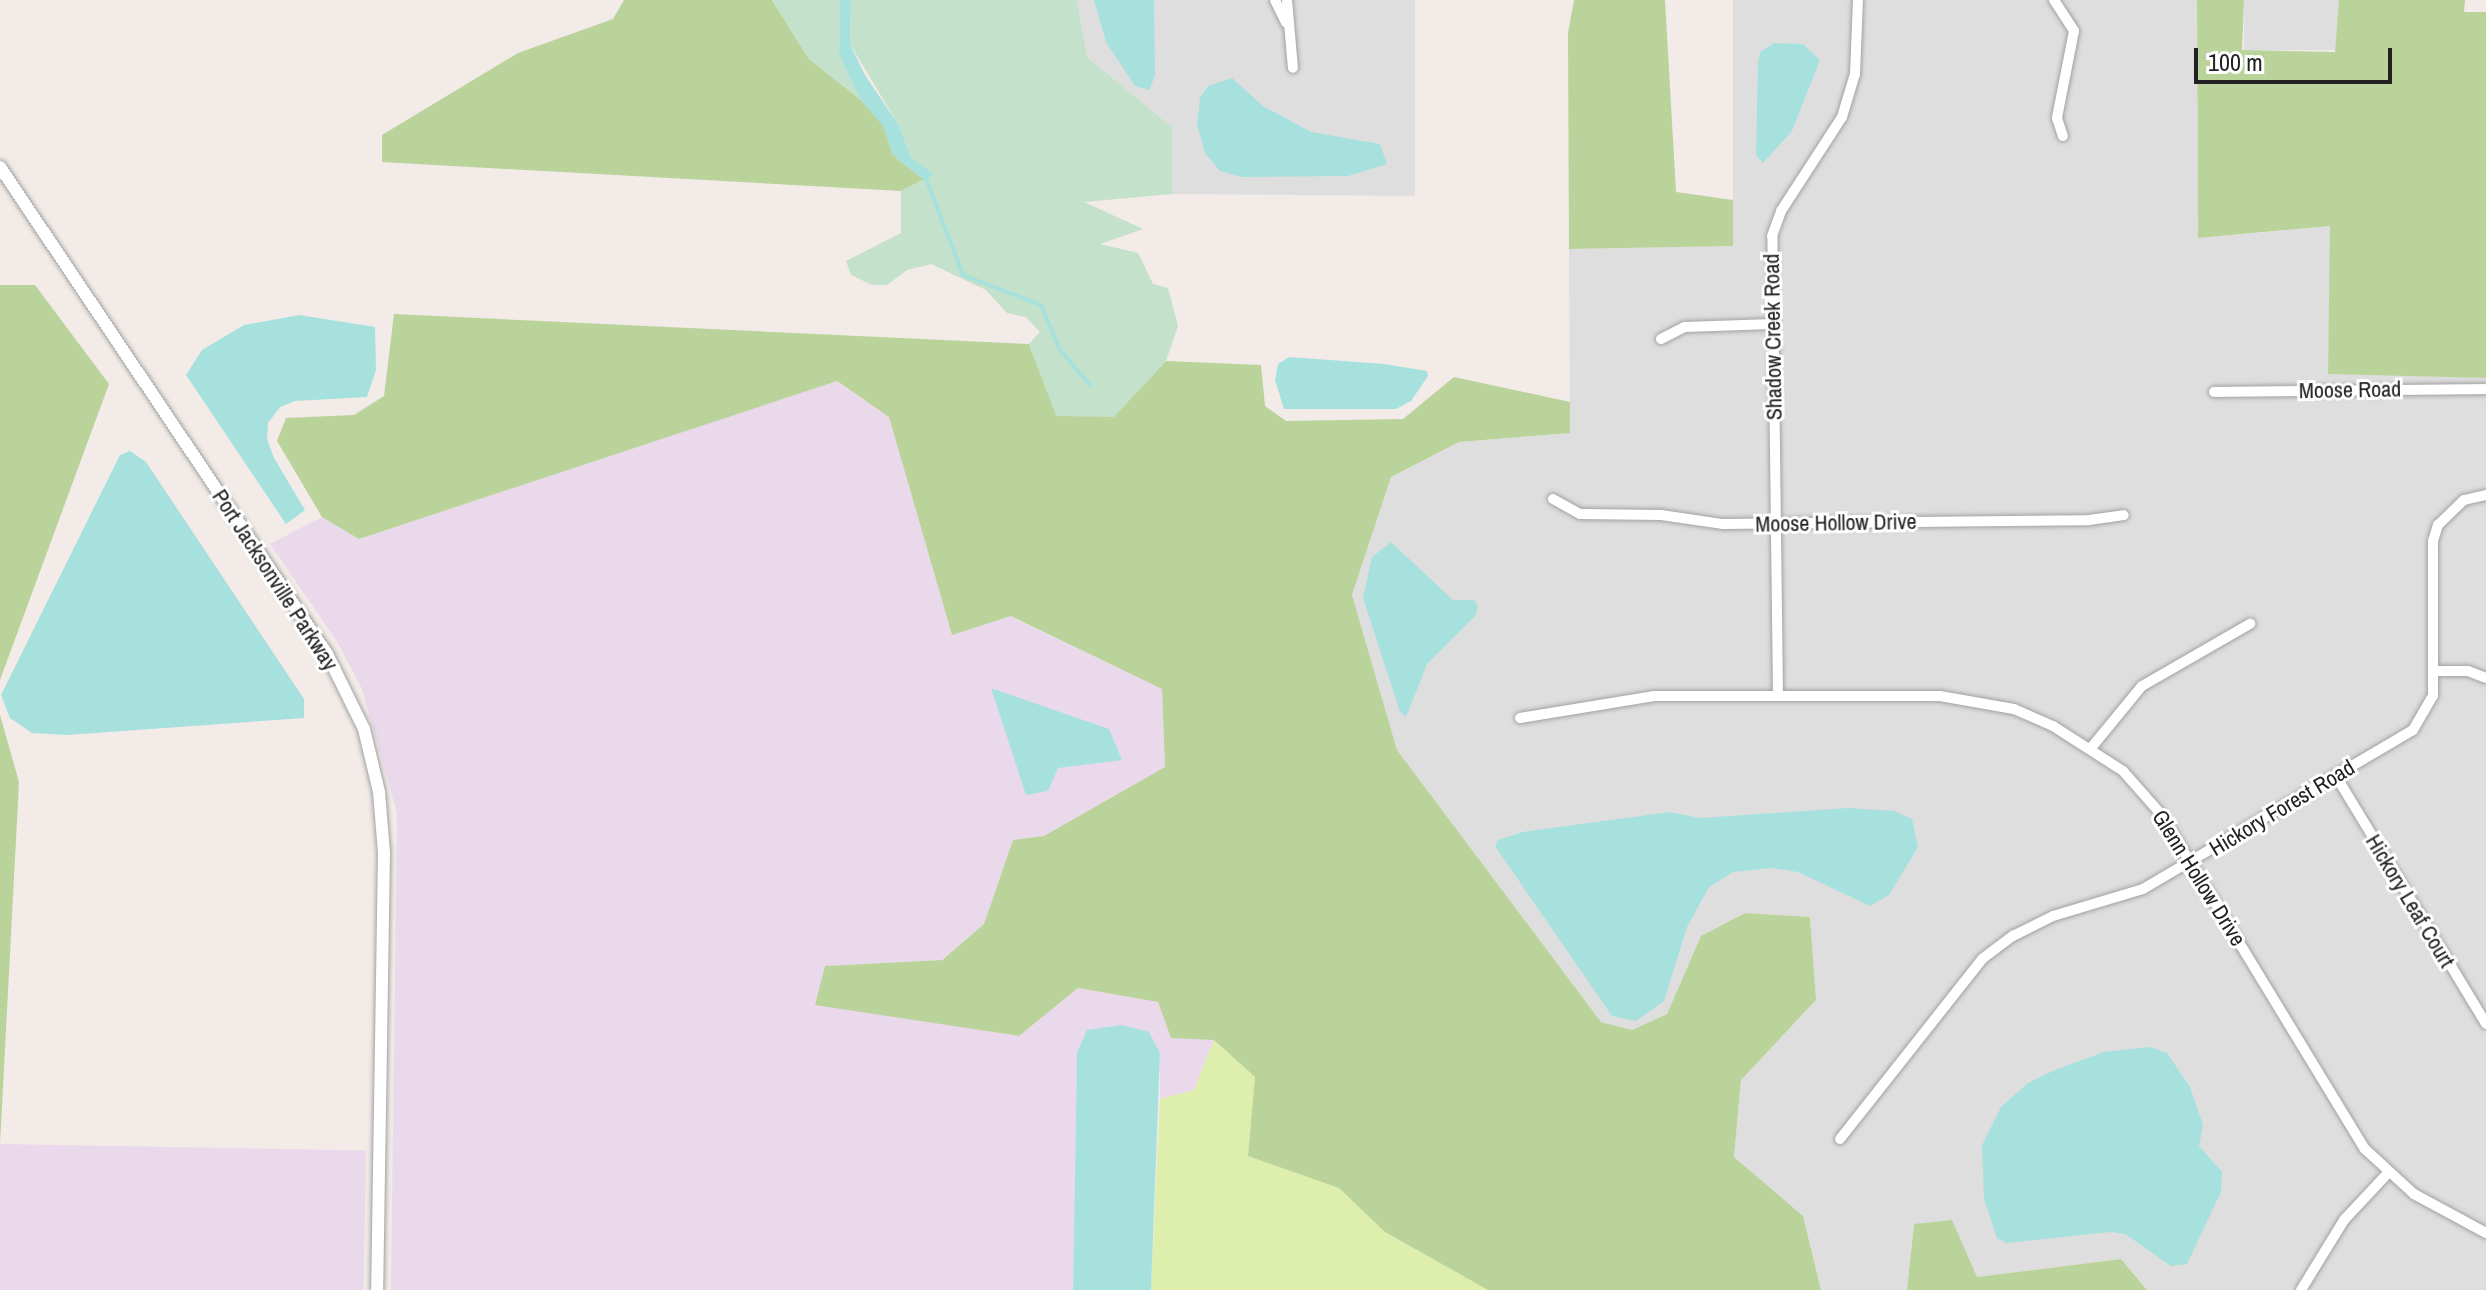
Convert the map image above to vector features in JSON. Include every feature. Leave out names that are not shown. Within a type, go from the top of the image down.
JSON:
[{"type":"street","points":[[1275,0],[1287,24]]},
{"type":"street","points":[[1287,0],[1293,68]]},
{"type":"street","name":"Shadow Creek Road","points":[[1778,695],[1772,236],[1781,211],[1842,117],[1855,74],[1858,0]]},
{"type":"street","points":[[2054,0],[2074,31],[2057,118],[2063,136]]},
{"type":"street","name":"Port Jacksonville Parkway","points":[[0,167],[327,654],[364,729],[379,792],[384,853],[377,1290]]},
{"type":"street","points":[[1661,339],[1685,327],[1772,324]]},
{"type":"street","name":"Moose Road","points":[[2214,392],[2486,389]]},
{"type":"street","name":"Hickory Forest Road","points":[[1840,1139],[1982,959],[2013,936],[2053,916],[2143,889],[2413,730],[2433,696],[2433,541],[2449,510],[2486,495]]},
{"type":"street","name":"Moose Hollow Drive","points":[[1553,499],[1580,514],[1776,523],[2089,520],[2124,515]]},
{"type":"street","points":[[2091,748],[2142,686],[2250,624]]},
{"type":"street","points":[[2434,671],[2486,678]]},
{"type":"street","name":"Glenn Hollow Drive","points":[[1520,718],[1654,696],[1778,695],[1977,700],[2014,709],[2091,748],[2123,771],[2161,814],[2344,1121],[2388,1173],[2450,1218],[2486,1233]]},
{"type":"street","name":"Hickory Leaf Court","points":[[2336,776],[2486,1024]]},
{"type":"street","points":[[2301,1290],[2344,1220],[2388,1173]]},
{"type":"shaded area","points":[[1077,0],[1415,0],[1415,196],[1172,194],[1172,127],[1087,57]]},
{"type":"shaded area","points":[[1733,0],[2197,0],[2198,238],[2331,226],[2328,373],[2486,378],[2486,1290],[2147,1290],[2121,1259],[1977,1277],[1914,1224],[1907,1290],[1821,1290],[1803,1216],[1734,1157],[1741,1080],[1816,1000],[1810,917],[1745,913],[1701,936],[1667,1014],[1632,1030],[1601,1022],[1397,750],[1352,595],[1391,477],[1459,442],[1570,433],[1569,249],[1733,246]]},
{"type":"shaded area","points":[[2244,0],[2339,0],[2339,50],[2244,50]]},
{"type":"shaded area","points":[[836,381],[889,417],[952,635],[1010,616],[1162,689],[1165,767],[1044,836],[1013,840],[984,924],[941,960],[825,966],[815,1004],[1019,1036],[1078,988],[1159,1002],[1171,1037],[1214,1040],[1194,1090],[1160,1099],[1160,1053],[1077,1053],[1073,1290],[391,1290],[397,813],[362,689],[336,640],[270,544],[322,517],[359,539]]},
{"type":"shaded area","points":[[0,1144],[366,1150],[364,1290],[0,1290]]},
{"type":"green space","points":[[624,0],[772,0],[809,59],[860,99],[884,126],[893,155],[924,180],[901,191],[382,162],[382,135],[518,53],[613,19]]},
{"type":"green space","points":[[772,0],[840,0],[839,55],[860,99],[809,59]]},
{"type":"green space","points":[[851,0],[1077,0],[1087,57],[1172,127],[1172,194],[1084,202],[1143,229],[1100,244],[1138,253],[1153,284],[1168,288],[1178,326],[1166,361],[1114,417],[1056,416],[1029,344],[1040,332],[1026,317],[1007,313],[986,290],[931,264],[907,270],[887,285],[872,285],[851,275],[846,261],[901,233],[901,191],[933,174],[912,159],[898,124],[850,44]]},
{"type":"green space","points":[[1574,0],[1665,0],[1676,192],[1733,200],[1733,246],[1569,249],[1568,33]]},
{"type":"green space","points":[[2197,0],[2244,0],[2242,50],[2335,52],[2339,0],[2465,0],[2464,12],[2486,12],[2486,378],[2328,374],[2330,226],[2198,238]]},
{"type":"green space","points":[[0,285],[35,285],[109,384],[0,680]]},
{"type":"green space","points":[[394,314],[1029,344],[1057,416],[1114,416],[1166,361],[1261,365],[1265,406],[1286,421],[1403,419],[1454,377],[1570,402],[1570,433],[1459,442],[1391,477],[1352,595],[1397,750],[1601,1022],[1632,1030],[1667,1014],[1701,936],[1745,913],[1810,917],[1816,1000],[1741,1080],[1734,1157],[1803,1216],[1821,1290],[1488,1290],[1385,1232],[1339,1188],[1248,1156],[1255,1077],[1214,1040],[1171,1038],[1158,1002],[1078,988],[1019,1036],[815,1005],[825,966],[942,960],[984,924],[1013,840],[1044,836],[1165,767],[1162,689],[1011,616],[952,635],[889,417],[837,381],[359,539],[322,517],[277,441],[286,418],[354,415],[384,396]]},
{"type":"green space","points":[[0,715],[19,782],[0,1144]]},
{"type":"green space","points":[[1214,1040],[1255,1077],[1248,1156],[1339,1188],[1385,1232],[1488,1290],[1151,1290],[1160,1099],[1194,1090]]},
{"type":"green space","points":[[1952,1220],[1977,1277],[2121,1259],[2147,1290],[1907,1290],[1914,1224]]},
{"type":"water","points":[[840,0],[851,0],[850,44],[865,75],[898,124],[912,159],[934,174],[924,180],[893,155],[883,126],[860,99],[839,55]]},
{"type":"water","points":[[1094,0],[1154,0],[1155,76],[1149,90],[1135,86],[1106,42]]},
{"type":"water","points":[[1774,43],[1803,44],[1820,60],[1792,131],[1763,163],[1756,155],[1758,64],[1760,52]]},
{"type":"water","points":[[1232,78],[1263,106],[1311,132],[1380,144],[1387,164],[1348,176],[1241,177],[1220,171],[1205,153],[1197,124],[1200,98],[1208,86]]},
{"type":"water","points":[[299,315],[375,327],[376,370],[367,397],[295,401],[280,407],[268,423],[267,439],[274,458],[305,510],[286,524],[186,375],[202,350],[244,325]]},
{"type":"water","points":[[1289,357],[1384,364],[1427,371],[1428,376],[1411,401],[1396,409],[1284,409],[1275,380],[1278,364]]},
{"type":"water","points":[[130,451],[146,462],[304,699],[304,718],[67,735],[32,733],[10,718],[1,695],[120,455]]},
{"type":"water","points":[[1391,542],[1453,600],[1474,600],[1478,606],[1476,615],[1427,664],[1406,717],[1400,712],[1363,598],[1372,557]]},
{"type":"water","points":[[991,688],[1109,729],[1122,760],[1058,768],[1048,791],[1026,795]]},
{"type":"water","points":[[1848,808],[1894,811],[1912,819],[1918,847],[1889,895],[1870,906],[1798,872],[1772,868],[1733,872],[1709,887],[1687,927],[1664,1001],[1636,1021],[1612,1016],[1495,846],[1498,840],[1523,832],[1670,812],[1700,818]]},
{"type":"water","points":[[1122,1025],[1149,1032],[1160,1053],[1151,1290],[1073,1290],[1077,1053],[1087,1030]]},
{"type":"water","points":[[2150,1047],[2167,1053],[2190,1087],[2203,1125],[2199,1146],[2222,1172],[2221,1192],[2187,1264],[2171,1266],[2125,1234],[2111,1232],[2006,1243],[1997,1238],[1984,1199],[1982,1145],[2001,1107],[2028,1083],[2055,1070],[2104,1052]]},
{"type":"waterway","points":[[925,176],[963,275],[1041,305],[1060,350],[1090,385]]}]
